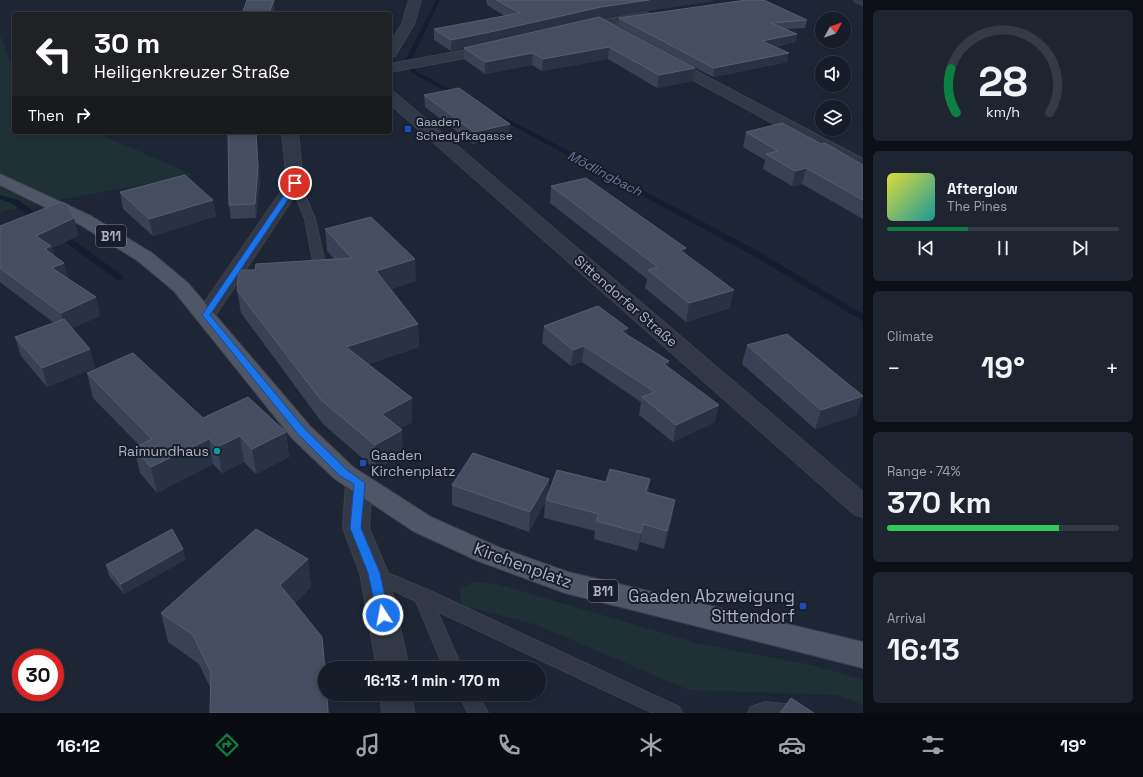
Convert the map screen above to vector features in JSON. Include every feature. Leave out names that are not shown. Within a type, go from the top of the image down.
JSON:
[{"type":"main road","name":"B11","points":[[0,179],[85,220],[145,257],[181,287],[206,315],[302,432],[344,473],[359,483]]},
{"type":"main road","name":"Kirchenplatz","points":[[359,483],[422,524],[488,554],[565,582],[863,655]]},
{"type":"street","points":[[392,50],[408,24],[415,0]]},
{"type":"street","points":[[570,30],[600,23],[661,14]]},
{"type":"street","points":[[600,23],[620,34]]},
{"type":"street","points":[[394,67],[503,46]]},
{"type":"street","points":[[655,53],[863,166]]},
{"type":"street","name":"Sittendorfer Straße","points":[[392,98],[863,507]]},
{"type":"street","points":[[206,315],[292,188],[290,134]]},
{"type":"street","points":[[359,483],[356,528],[374,573],[391,661]]},
{"type":"street","points":[[397,701],[398,713]]},
{"type":"lane","points":[[292,188],[310,219],[321,272]]},
{"type":"lane","points":[[374,573],[672,713]]},
{"type":"lane","points":[[422,595],[450,661]]},
{"type":"lane","points":[[472,701],[478,713]]},
{"type":"lane","points":[[758,713],[765,710],[794,713]]},
{"type":"shaded area","points":[[0,35],[12,68],[12,134],[100,134],[193,175],[6,210],[0,213]]},
{"type":"shaded area","points":[[473,582],[497,584],[700,644],[812,665],[863,680],[863,705],[837,695],[689,690],[537,625],[461,605],[460,589]]},
{"type":"building","points":[[247,0],[274,0],[270,12],[243,12]]},
{"type":"building","points":[[496,0],[649,0],[601,7],[451,40],[434,29],[520,13]]},
{"type":"building","points":[[746,0],[764,0],[807,20],[771,23],[797,34],[762,41],[789,53],[714,68],[619,18]]},
{"type":"building","points":[[599,17],[695,68],[659,75],[609,47],[543,59],[533,53],[485,62],[464,48]]},
{"type":"building","points":[[459,88],[510,124],[474,132],[424,95]]},
{"type":"building","points":[[782,123],[821,144],[825,143],[863,165],[863,200],[806,168],[795,171],[766,154],[778,151],[746,132]]},
{"type":"building","points":[[228,134],[256,134],[258,167],[255,204],[229,205]]},
{"type":"building","points":[[185,175],[213,200],[149,219],[120,192]]},
{"type":"building","points":[[586,178],[686,248],[680,250],[734,290],[689,303],[648,270],[658,267],[551,186]]},
{"type":"building","points":[[61,202],[68,205],[74,218],[36,236],[51,246],[45,249],[64,263],[52,268],[96,297],[61,313],[0,268],[0,226]]},
{"type":"building","points":[[371,217],[415,259],[376,271],[418,324],[346,347],[412,398],[382,414],[402,430],[375,445],[321,400],[237,290],[239,270],[255,270],[256,264],[352,258],[325,229]]},
{"type":"building","points":[[598,306],[628,328],[621,331],[669,361],[664,364],[719,405],[676,425],[642,397],[655,392],[584,346],[573,350],[544,326]]},
{"type":"building","points":[[64,319],[90,349],[42,368],[15,337]]},
{"type":"building","points":[[787,334],[863,396],[821,410],[747,345]]},
{"type":"building","points":[[133,353],[203,418],[248,397],[286,432],[252,449],[240,436],[217,447],[209,439],[151,467],[134,448],[152,439],[87,373]]},
{"type":"building","points":[[473,453],[549,479],[530,512],[452,485]]},
{"type":"building","points":[[610,469],[650,479],[646,492],[675,500],[667,531],[643,524],[641,533],[596,521],[599,514],[546,500],[557,470],[606,482]]},
{"type":"building","points":[[172,529],[183,549],[121,584],[106,565]]},
{"type":"building","points":[[256,529],[308,559],[280,585],[322,637],[324,661],[318,661],[318,701],[327,701],[328,713],[210,713],[211,672],[193,635],[161,613]]},
{"type":"building","points":[[791,698],[814,713],[780,713]]},
{"type":"waterway","name":"Mödlingbach","points":[[438,0],[408,61],[414,72],[458,96]]},
{"type":"waterway","name":"Mödlingbach","points":[[489,111],[753,252],[863,318]]},
{"type":"waterway","points":[[0,197],[16,202],[40,220]]},
{"type":"waterway","points":[[58,233],[120,278]]},
{"type":"place","name":"Gaaden Schedyfkagasse","points":[[408,129]]},
{"type":"place","name":"Raimundhaus","points":[[217,451]]},
{"type":"place","name":"Gaaden Kirchenplatz","points":[[363,463]]},
{"type":"place","name":"Gaaden Abzweigung Sittendorf","points":[[803,606]]},
{"type":"route","points":[[295,183],[206,315],[261,385],[302,432],[344,473],[359,483],[356,528],[374,573],[383,615]]}]
